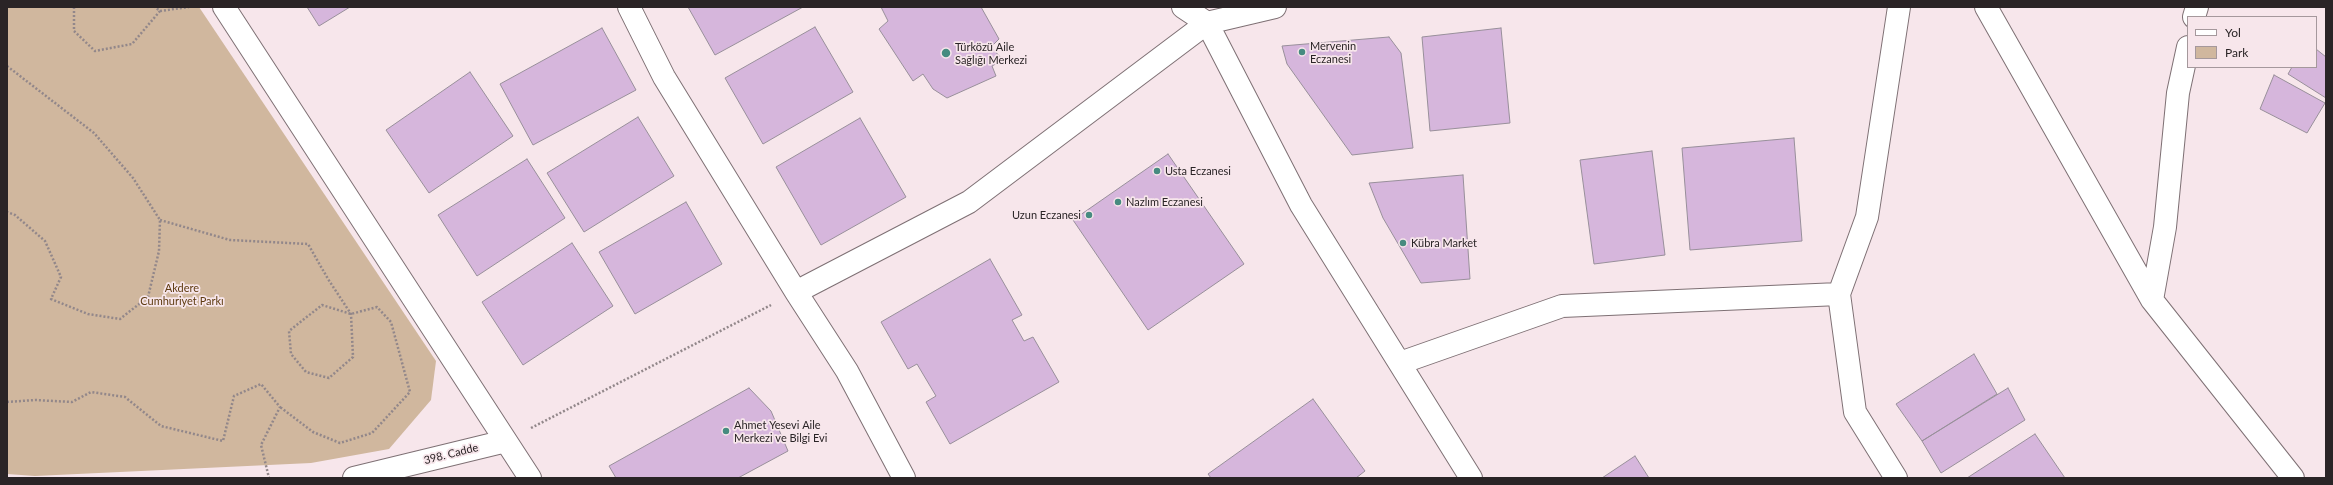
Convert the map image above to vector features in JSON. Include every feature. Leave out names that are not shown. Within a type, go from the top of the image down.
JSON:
[{"type":"street","points":[[224,7],[530,478]]},
{"type":"street","points":[[629,7],[664,77],[796,292],[847,371],[904,478]]},
{"type":"street","points":[[1183,7],[1208,23],[1300,205],[1471,478]]},
{"type":"street","points":[[796,292],[969,202],[1208,23],[1275,7]]},
{"type":"street","points":[[1896,478],[1855,412],[1839,294],[1867,217],[1899,7]]},
{"type":"street","points":[[1986,7],[2152,300],[2293,478]]},
{"type":"street","points":[[2152,300],[2164,226],[2178,93],[2187,52]]},
{"type":"street","points":[[1400,363],[1562,306],[1839,294]]},
{"type":"street","name":"398. Cadde","points":[[354,478],[506,441]]},
{"type":"path","points":[[74,7],[74,31],[95,51],[132,44],[160,11],[189,7]]},
{"type":"path","points":[[156,7],[160,11]]},
{"type":"path","points":[[7,66],[94,133],[133,178],[160,220],[159,251],[148,297],[120,319],[88,314],[51,299],[61,277],[44,241],[15,215],[7,212]]},
{"type":"path","points":[[7,402],[35,400],[72,402],[91,392],[125,397],[161,426],[223,441],[234,396],[261,384],[280,407],[313,432],[340,443],[372,433],[410,392],[391,322],[377,307],[351,314],[322,305],[289,331],[291,354],[306,372],[329,378],[353,357],[351,314],[328,279],[308,244],[230,240],[160,220]]},
{"type":"path","points":[[506,441],[796,292]]},
{"type":"path","points":[[269,478],[261,445],[280,407]]},
{"type":"green space","name":"Akdere Cumhuriyet Parkı","points":[[7,7],[199,7],[436,361],[431,400],[389,449],[311,463],[35,476],[7,474]]},
{"type":"building","points":[[307,7],[350,7],[319,26]]},
{"type":"building","points":[[688,7],[803,7],[715,55]]},
{"type":"building","name":"Türközü Aile Sağlığı Merkezi","points":[[881,7],[981,7],[999,39],[991,47],[1003,60],[992,66],[996,76],[947,98],[933,89],[923,74],[913,81],[879,29],[888,21]]},
{"type":"building","points":[[815,27],[853,92],[763,144],[725,78]]},
{"type":"building","points":[[602,28],[636,90],[533,145],[500,84]]},
{"type":"building","points":[[1501,28],[1510,123],[1430,131],[1422,37]]},
{"type":"building","points":[[1389,37],[1401,53],[1413,148],[1352,155],[1287,64],[1282,46]]},
{"type":"building","points":[[2317,50],[2326,57],[2326,98],[2288,74],[2291,68],[2317,68]]},
{"type":"building","points":[[470,72],[513,136],[429,193],[386,130]]},
{"type":"building","points":[[2274,75],[2325,103],[2307,133],[2260,109]]},
{"type":"building","points":[[638,117],[674,176],[584,232],[547,173]]},
{"type":"building","points":[[860,118],[906,197],[821,245],[776,167]]},
{"type":"building","points":[[1794,138],[1802,241],[1690,250],[1682,148]]},
{"type":"building","points":[[1652,151],[1665,255],[1594,264],[1580,160]]},
{"type":"building","points":[[1168,154],[1244,264],[1148,330],[1073,220]]},
{"type":"building","points":[[527,159],[565,218],[477,276],[438,215]]},
{"type":"building","points":[[1463,175],[1470,279],[1421,283],[1383,218],[1369,183]]},
{"type":"building","points":[[686,202],[722,264],[635,314],[599,252]]},
{"type":"building","points":[[572,243],[613,306],[523,365],[482,302]]},
{"type":"building","points":[[990,259],[1022,315],[1012,320],[1024,341],[1033,337],[1059,382],[950,444],[926,402],[936,396],[917,364],[908,369],[881,322]]},
{"type":"building","points":[[1974,354],[1997,394],[1922,441],[1896,404]]},
{"type":"building","name":"Ahmet Yesevi Aile Merkezi ve Bilgi Evi","points":[[749,388],[771,411],[788,451],[738,478],[616,478],[609,466]]},
{"type":"building","points":[[2008,388],[2025,420],[1941,473],[1922,441]]},
{"type":"building","points":[[1313,399],[1365,471],[1356,478],[1211,478],[1208,474]]},
{"type":"building","points":[[2035,434],[2065,478],[1967,478]]},
{"type":"building","points":[[1635,456],[1649,478],[1602,478]]},
{"type":"place","name":"Mervenin Eczanesi","points":[[1302,52]]},
{"type":"place","name":"Türközü Aile Sağlığı Merkezi","points":[[946,53]]},
{"type":"place","name":"Usta Eczanesi","points":[[1157,171]]},
{"type":"place","name":"Nazlım Eczanesi","points":[[1118,202]]},
{"type":"place","name":"Uzun Eczanesi","points":[[1089,215]]},
{"type":"place","name":"Kübra Market","points":[[1403,243]]},
{"type":"place","name":"Ahmet Yesevi Aile Merkezi ve Bilgi Evi","points":[[726,431]]}]
